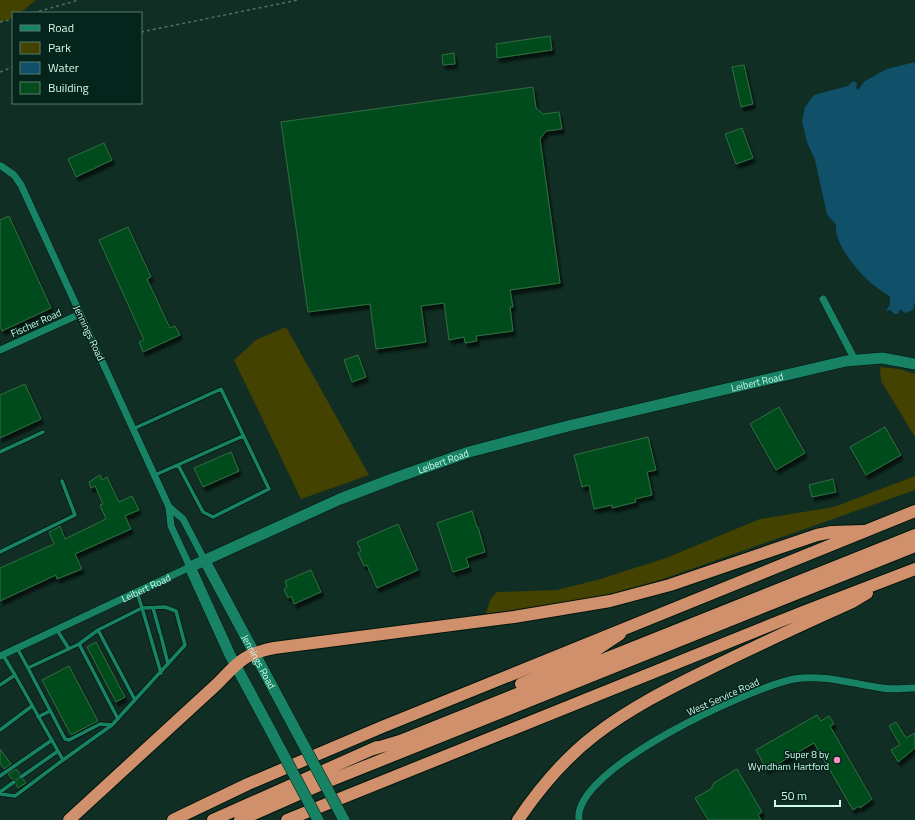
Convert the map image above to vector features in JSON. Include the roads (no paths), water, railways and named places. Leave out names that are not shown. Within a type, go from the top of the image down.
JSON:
[{"type":"highway","points":[[173,820],[307,758],[915,511]]},
{"type":"highway","points":[[69,820],[216,685],[235,664],[255,653],[274,648],[593,605],[670,585],[817,535],[832,532],[863,532]]},
{"type":"highway","points":[[370,750],[400,742],[915,535]]},
{"type":"highway","points":[[240,820],[324,782],[915,546]]},
{"type":"highway","points":[[287,820],[915,569]]},
{"type":"highway","points":[[518,820],[546,783],[573,754],[595,735],[630,710],[656,695],[741,653],[852,602],[880,582]]},
{"type":"highway","points":[[213,820],[587,656],[634,624]]},
{"type":"street","name":"Jennings Road","points":[[0,166],[14,175],[21,185],[169,507],[171,526],[235,664],[318,820]]},
{"type":"street","points":[[824,299],[855,360]]},
{"type":"street","name":"Fischer Road","points":[[0,350],[80,314]]},
{"type":"street","name":"Leibert Road","points":[[2,655],[190,567],[365,489],[469,452],[568,426],[855,360],[887,358],[915,364]]},
{"type":"street","name":"Jennings Road","points":[[169,507],[183,519],[344,820]]},
{"type":"street","name":"West Service Road","points":[[579,820],[579,810],[585,798],[606,776],[634,753],[716,709],[754,692],[795,679],[820,678],[884,689],[915,688]]},
{"type":"lane","points":[[132,429],[221,389],[269,489],[212,517],[202,512],[178,465]]},
{"type":"lane","points":[[0,452],[43,432]]},
{"type":"lane","points":[[154,476],[243,436]]},
{"type":"lane","points":[[0,552],[75,515],[62,481]]},
{"type":"lane","points":[[137,592],[161,673]]},
{"type":"lane","points":[[0,793],[15,796],[112,725],[185,645],[176,611],[165,607],[142,608],[98,630],[69,650],[28,668]]},
{"type":"lane","points":[[153,608],[168,664]]},
{"type":"lane","points":[[57,630],[69,650]]},
{"type":"lane","points":[[98,630],[135,700]]},
{"type":"lane","points":[[79,644],[118,719]]},
{"type":"lane","points":[[17,648],[65,739],[69,740],[100,724],[112,725]]},
{"type":"lane","points":[[2,655],[63,760]]},
{"type":"lane","points":[[0,685],[14,675]]},
{"type":"lane","points":[[0,730],[32,706]]},
{"type":"lane","points":[[38,717],[50,711]]},
{"type":"lane","points":[[0,776],[52,740]]},
{"type":"lane","points":[[21,777],[58,751]]},
{"type":"lane","points":[[0,793],[14,782]]},
{"type":"water","points":[[915,62],[915,302],[913,310],[905,313],[900,309],[898,314],[894,314],[891,310],[886,311],[890,304],[890,297],[872,284],[860,272],[848,257],[839,241],[836,232],[836,225],[827,214],[815,160],[807,142],[802,121],[805,107],[814,95],[848,86],[853,81],[857,83],[856,88],[858,90],[865,81],[887,69]]},
{"type":"place","name":"Super 8 by Wyndham Hartford","points":[[837,760]]}]
